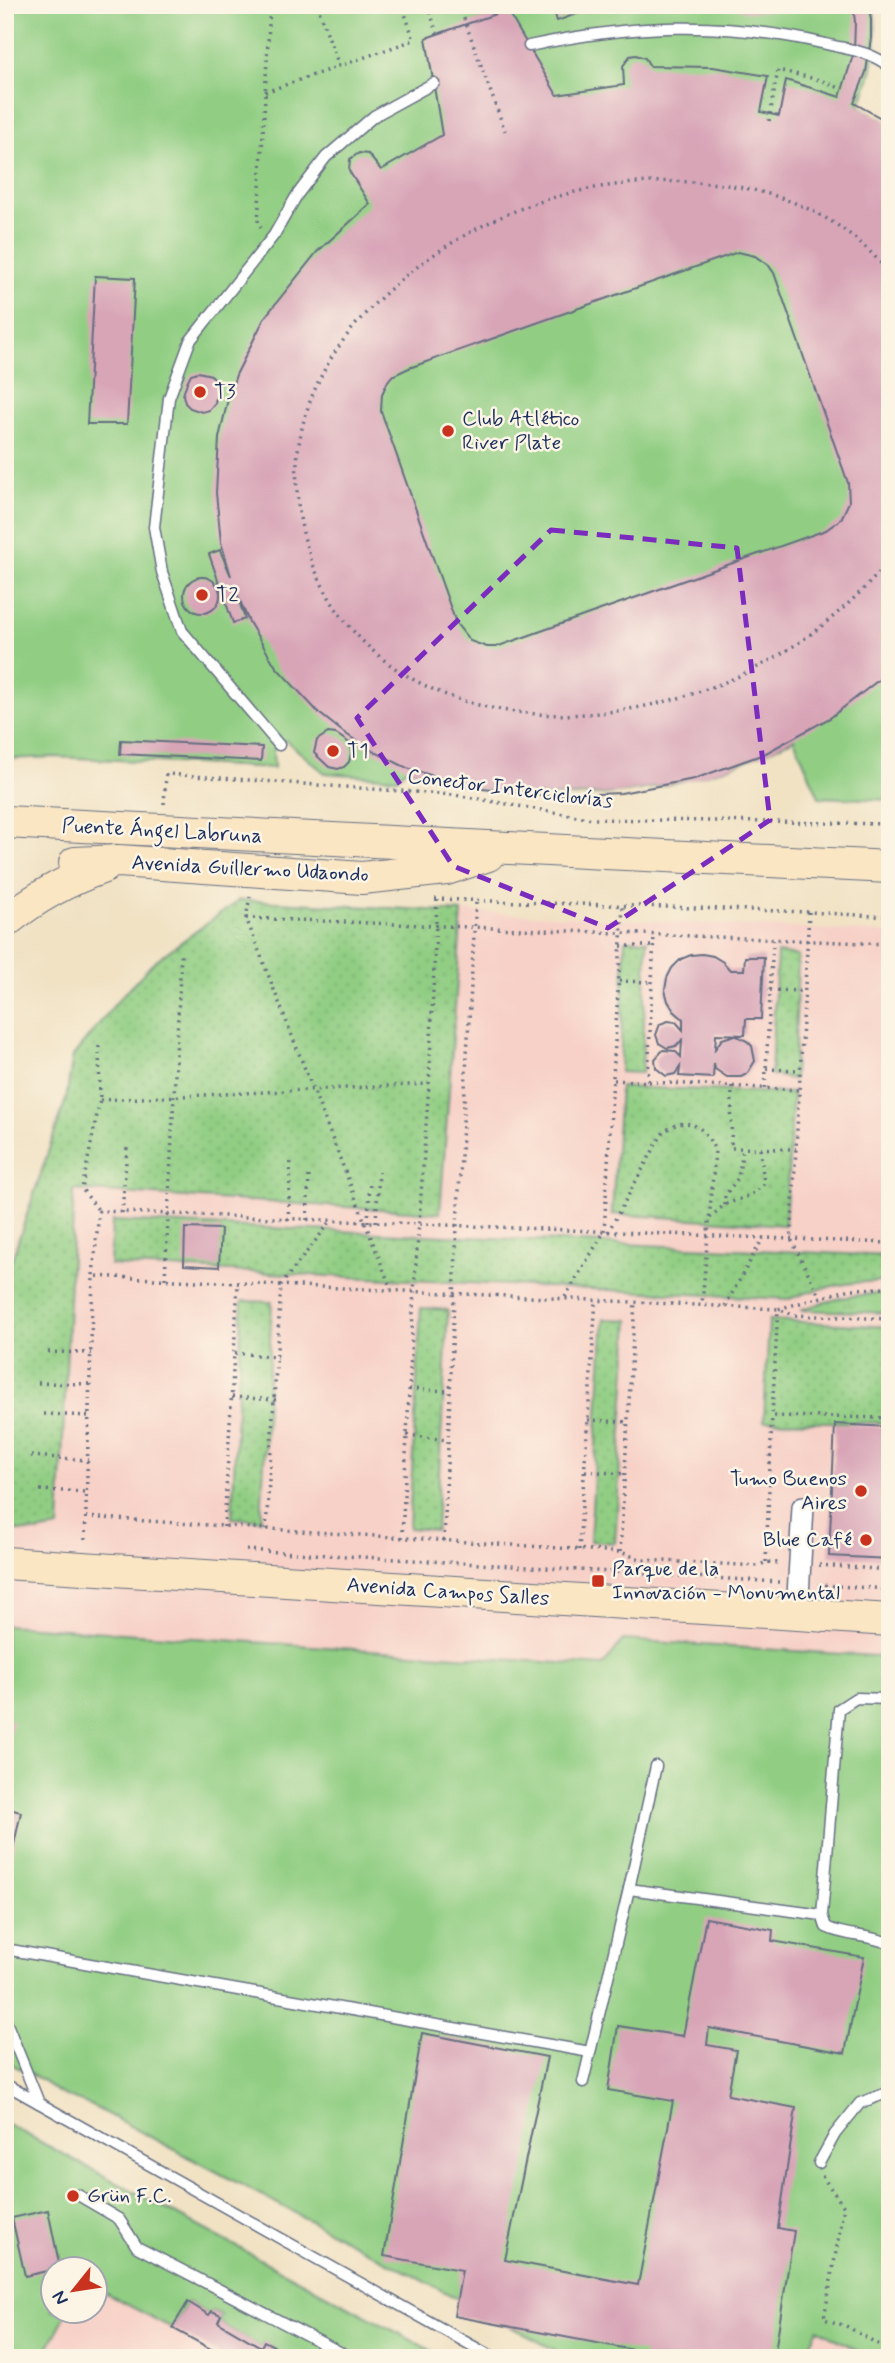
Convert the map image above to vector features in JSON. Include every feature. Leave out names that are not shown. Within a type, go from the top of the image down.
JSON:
[{"type":"main road","name":"Puente Ángel Labruna","points":[[5,822],[319,840]]},
{"type":"main road","name":"Avenida Guillermo Udaondo","points":[[319,840],[890,867]]},
{"type":"main road","name":"Avenida Guillermo Udaondo","points":[[75,863],[119,861],[362,878],[446,869],[506,848]]},
{"type":"main road","points":[[5,922],[30,901],[69,879],[119,861]]},
{"type":"main road","name":"Avenida Campos Salles","points":[[5,1563],[799,1587],[890,1620]]},
{"type":"street","points":[[799,1587],[803,1507]]},
{"type":"lane","points":[[529,46],[647,27],[733,28],[876,55],[890,67]]},
{"type":"lane","points":[[279,745],[181,631],[162,572],[154,527],[169,398],[190,341],[270,241],[297,195],[326,157],[374,116],[433,83]]},
{"type":"lane","points":[[890,1699],[856,1698],[839,1709],[822,1915],[826,1927],[834,1931],[878,1938],[890,1944]]},
{"type":"lane","points":[[583,2082],[656,1766]]},
{"type":"lane","points":[[629,1889],[822,1915]]},
{"type":"lane","points":[[5,1949],[590,2052]]},
{"type":"lane","points":[[5,2019],[39,2103]]},
{"type":"lane","points":[[819,2163],[835,2134],[860,2103],[889,2092],[890,2078]]},
{"type":"lane","points":[[5,2084],[494,2358]]},
{"type":"lane","points":[[78,2195],[119,2220],[137,2246],[351,2358]]},
{"type":"path","points":[[270,5],[258,223],[270,241]]},
{"type":"path","points":[[317,5],[339,66]]},
{"type":"path","points":[[265,92],[414,40],[402,5]]},
{"type":"path","points":[[438,5],[430,11],[438,34]]},
{"type":"path","points":[[459,5],[505,131]]},
{"type":"path","points":[[491,5],[494,15]]},
{"type":"path","points":[[769,121],[779,70],[840,88]]},
{"type":"path","points":[[890,274],[869,250],[828,218],[792,201],[755,189],[692,182],[642,182],[567,194],[531,205],[496,219],[430,257],[373,305],[347,333],[332,354],[309,402],[297,453],[296,479],[298,505],[310,556],[333,604],[366,645],[408,678],[432,690],[482,707],[569,714],[631,709],[668,702],[734,679],[818,629],[866,586],[890,560]]},
{"type":"path","name":"Conector Interciclovías","points":[[163,813],[166,774],[455,795],[593,819],[890,824]]},
{"type":"path","points":[[250,894],[246,918],[391,1290]]},
{"type":"path","points":[[423,898],[890,917]]},
{"type":"path","points":[[402,1538],[414,1291],[429,1084],[437,899]]},
{"type":"path","points":[[444,1541],[457,1225],[476,901]]},
{"type":"path","points":[[606,1232],[623,905]]},
{"type":"path","points":[[809,912],[792,1240],[820,1297]]},
{"type":"path","points":[[246,918],[890,944]]},
{"type":"path","points":[[649,1081],[654,934]]},
{"type":"path","points":[[765,1088],[773,939]]},
{"type":"path","points":[[621,946],[653,946]]},
{"type":"path","points":[[165,1279],[181,954]]},
{"type":"path","points":[[619,981],[652,982]]},
{"type":"path","points":[[770,990],[804,991]]},
{"type":"path","points":[[74,1541],[85,1540],[93,1276],[99,1212],[82,1189],[100,1100],[99,1046]]},
{"type":"path","points":[[766,1069],[800,1070]]},
{"type":"path","points":[[614,1080],[799,1090]]},
{"type":"path","points":[[100,1100],[429,1084]]},
{"type":"path","points":[[732,1086],[731,1148],[796,1149]]},
{"type":"path","points":[[565,1297],[662,1135],[670,1127],[687,1124],[698,1125],[709,1137],[715,1151],[702,1304]]},
{"type":"path","points":[[122,1213],[127,1148]]},
{"type":"path","points":[[724,1205],[725,1196],[738,1178],[744,1148]]},
{"type":"path","points":[[709,1220],[724,1205],[751,1195],[764,1184],[760,1148]]},
{"type":"path","points":[[288,1220],[291,1157]]},
{"type":"path","points":[[376,1222],[379,1172]]},
{"type":"path","points":[[307,1220],[309,1175]]},
{"type":"path","points":[[366,1222],[370,1180]]},
{"type":"path","points":[[99,1212],[890,1243]]},
{"type":"path","points":[[266,1530],[281,1284],[331,1221]]},
{"type":"path","points":[[725,1306],[763,1238]]},
{"type":"path","points":[[93,1276],[596,1298],[778,1309],[794,1315],[890,1319]]},
{"type":"path","points":[[224,1527],[238,1283]]},
{"type":"path","points":[[778,1309],[851,1290],[890,1288]]},
{"type":"path","points":[[579,1550],[596,1298]]},
{"type":"path","points":[[620,1552],[635,1301]]},
{"type":"path","points":[[766,1562],[778,1309]]},
{"type":"path","points":[[48,1352],[91,1353]]},
{"type":"path","points":[[234,1353],[278,1357]]},
{"type":"path","points":[[38,1383],[90,1384]]},
{"type":"path","points":[[409,1389],[451,1391]]},
{"type":"path","points":[[232,1397],[276,1400]]},
{"type":"path","points":[[44,1414],[89,1416]]},
{"type":"path","points":[[772,1416],[890,1418]]},
{"type":"path","points":[[588,1420],[628,1422]]},
{"type":"path","points":[[407,1435],[449,1440]]},
{"type":"path","points":[[30,1456],[88,1460]]},
{"type":"path","points":[[585,1471],[625,1474]]},
{"type":"path","points":[[40,1490],[86,1492]]},
{"type":"path","points":[[86,1517],[620,1552],[643,1560],[759,1566],[766,1562]]},
{"type":"path","points":[[236,1549],[799,1587],[890,1589]]},
{"type":"path","points":[[766,1562],[799,1587],[890,1570]]},
{"type":"path","points":[[819,2163],[819,2173],[844,2207],[824,2319],[846,2326],[890,2351]]},
{"type":"highlighted area","points":[[551,530],[737,548],[770,820],[608,928],[453,866],[357,718]]},
{"type":"shaded area","points":[[239,900],[890,933],[890,1657],[623,1640],[604,1666],[5,1625],[5,1271],[66,1095],[73,1054],[164,953]]},
{"type":"shaded area","points":[[108,2295],[172,2328],[188,2302],[210,2315],[212,2311],[221,2315],[274,2346],[271,2351],[284,2358],[48,2358],[48,2348],[61,2324],[108,2324]]},
{"type":"shaded area","points":[[818,2329],[872,2358],[803,2358]]},
{"type":"green space","name":"Club Atlético River Plate","points":[[5,5],[873,5],[876,44],[869,81],[859,106],[890,124],[890,800],[819,797],[794,739],[747,760],[652,788],[555,796],[505,792],[456,783],[407,768],[397,778],[325,773],[285,740],[273,751],[274,768],[56,757],[5,759]]},
{"type":"green space","points":[[239,900],[462,912],[440,1213],[74,1190],[59,1528],[37,1532],[5,1530],[5,1280],[66,1099],[73,1056],[120,998],[155,961]]},
{"type":"green space","points":[[625,940],[647,940],[642,1073],[620,1072]]},
{"type":"green space","points":[[777,953],[798,956],[794,1079],[771,1075]]},
{"type":"green space","points":[[620,1087],[793,1093],[785,1225],[612,1214]]},
{"type":"green space","points":[[112,1221],[890,1256],[890,1282],[838,1285],[789,1299],[110,1265]]},
{"type":"green space","points":[[890,1294],[890,1313],[800,1310],[844,1298]]},
{"type":"green space","points":[[242,1301],[272,1302],[261,1520],[232,1518]]},
{"type":"green space","points":[[421,1308],[448,1310],[436,1530],[409,1528]]},
{"type":"green space","points":[[604,1319],[629,1320],[615,1543],[590,1541]]},
{"type":"green space","points":[[769,1320],[890,1327],[890,1423],[764,1421]]},
{"type":"green space","points":[[5,1625],[603,1666],[623,1640],[890,1657],[890,2358],[872,2358],[818,2329],[803,2358],[570,2358],[90,2105],[59,2093],[44,2081],[5,2061]]},
{"type":"green space","name":"Grün F.C.","points":[[5,2123],[445,2358],[315,2358],[306,2353],[303,2358],[284,2358],[271,2350],[273,2346],[264,2342],[261,2347],[218,2322],[221,2315],[212,2311],[209,2315],[188,2302],[172,2328],[108,2295],[108,2254],[38,2254],[38,2324],[61,2324],[48,2348],[48,2358],[5,2358]]},
{"type":"building","points":[[552,5],[599,5],[599,6],[557,21]]},
{"type":"building","points":[[724,5],[840,5],[840,7],[748,12]]},
{"type":"building","points":[[853,5],[869,5],[871,38],[866,72],[854,103],[890,123],[890,671],[830,718],[764,754],[694,779],[621,793],[547,796],[473,788],[407,768],[367,748],[343,732],[319,713],[276,667],[249,622],[235,589],[245,619],[233,623],[209,554],[220,550],[231,576],[221,542],[216,493],[219,438],[236,375],[265,317],[317,252],[370,204],[349,171],[350,159],[359,153],[368,154],[381,170],[442,135],[426,38],[507,10],[557,95],[624,85],[623,66],[630,56],[636,55],[645,58],[650,66],[713,67],[768,76],[761,112],[779,116],[786,80],[840,97],[854,52]],"holes":[[[738,252],[755,256],[774,273],[848,483],[849,502],[841,519],[826,530],[496,647],[470,641],[456,623],[381,411],[382,394],[388,381],[392,376],[409,368]]]},
{"type":"building","points":[[95,276],[135,278],[127,424],[87,424]]},
{"type":"building","name":"T3","points":[[198,372],[211,375],[216,380],[217,389],[215,403],[209,410],[202,412],[190,408],[183,395],[191,374]]},
{"type":"building","name":"T2","points":[[202,577],[215,582],[220,595],[215,608],[202,613],[189,608],[184,595],[189,582]]},
{"type":"building","name":"T1","points":[[328,733],[336,734],[348,742],[352,749],[349,762],[344,767],[329,767],[314,753],[317,740]]},
{"type":"building","points":[[121,740],[262,747],[261,761],[120,754]]},
{"type":"building","points":[[702,954],[713,956],[730,970],[744,970],[745,957],[764,957],[761,1019],[746,1019],[745,1035],[716,1034],[715,1049],[722,1039],[735,1035],[752,1046],[755,1061],[747,1074],[741,1077],[727,1077],[715,1069],[714,1063],[713,1078],[679,1076],[680,1067],[675,1074],[666,1076],[656,1068],[655,1059],[663,1050],[675,1051],[681,1057],[682,1040],[676,1046],[667,1048],[659,1043],[656,1035],[660,1024],[668,1021],[676,1022],[683,1030],[683,1019],[668,1001],[665,990],[667,978],[681,959]]},
{"type":"building","points":[[185,1228],[221,1229],[219,1267],[184,1265]]},
{"type":"building","name":"Tumo Buenos Aires","points":[[835,1424],[890,1427],[890,1559],[829,1556]]},
{"type":"building","points":[[5,1719],[13,1721],[6,1755],[5,1754]]},
{"type":"building","points":[[5,1808],[21,1812],[6,1881],[5,1881]]},
{"type":"building","points":[[706,1918],[773,1930],[772,1941],[864,1957],[845,2053],[709,2028],[707,2045],[736,2050],[728,2095],[796,2108],[778,2228],[794,2231],[774,2358],[643,2358],[644,2352],[454,2316],[462,2270],[384,2256],[422,2033],[547,2057],[505,2260],[638,2285],[673,2101],[608,2090],[618,2026],[683,2036]]},
{"type":"building","points":[[48,2210],[57,2254],[38,2254],[38,2273],[25,2276],[12,2218]]},
{"type":"building","points":[[188,2302],[209,2315],[212,2311],[221,2315],[218,2322],[261,2347],[264,2341],[274,2346],[271,2350],[284,2358],[227,2358],[172,2328]]},
{"type":"place","name":"T3","points":[[200,392]]},
{"type":"place","name":"Club Atlético River Plate","points":[[448,431]]},
{"type":"place","name":"T2","points":[[202,595]]},
{"type":"place","name":"T1","points":[[333,751]]},
{"type":"place","name":"Tumo Buenos Aires","points":[[861,1491]]},
{"type":"place","name":"Blue Café","points":[[866,1540]]},
{"type":"place","name":"Parque de la Innovación - Monumental","points":[[598,1581]]},
{"type":"place","name":"Grün F.C.","points":[[73,2196]]}]
